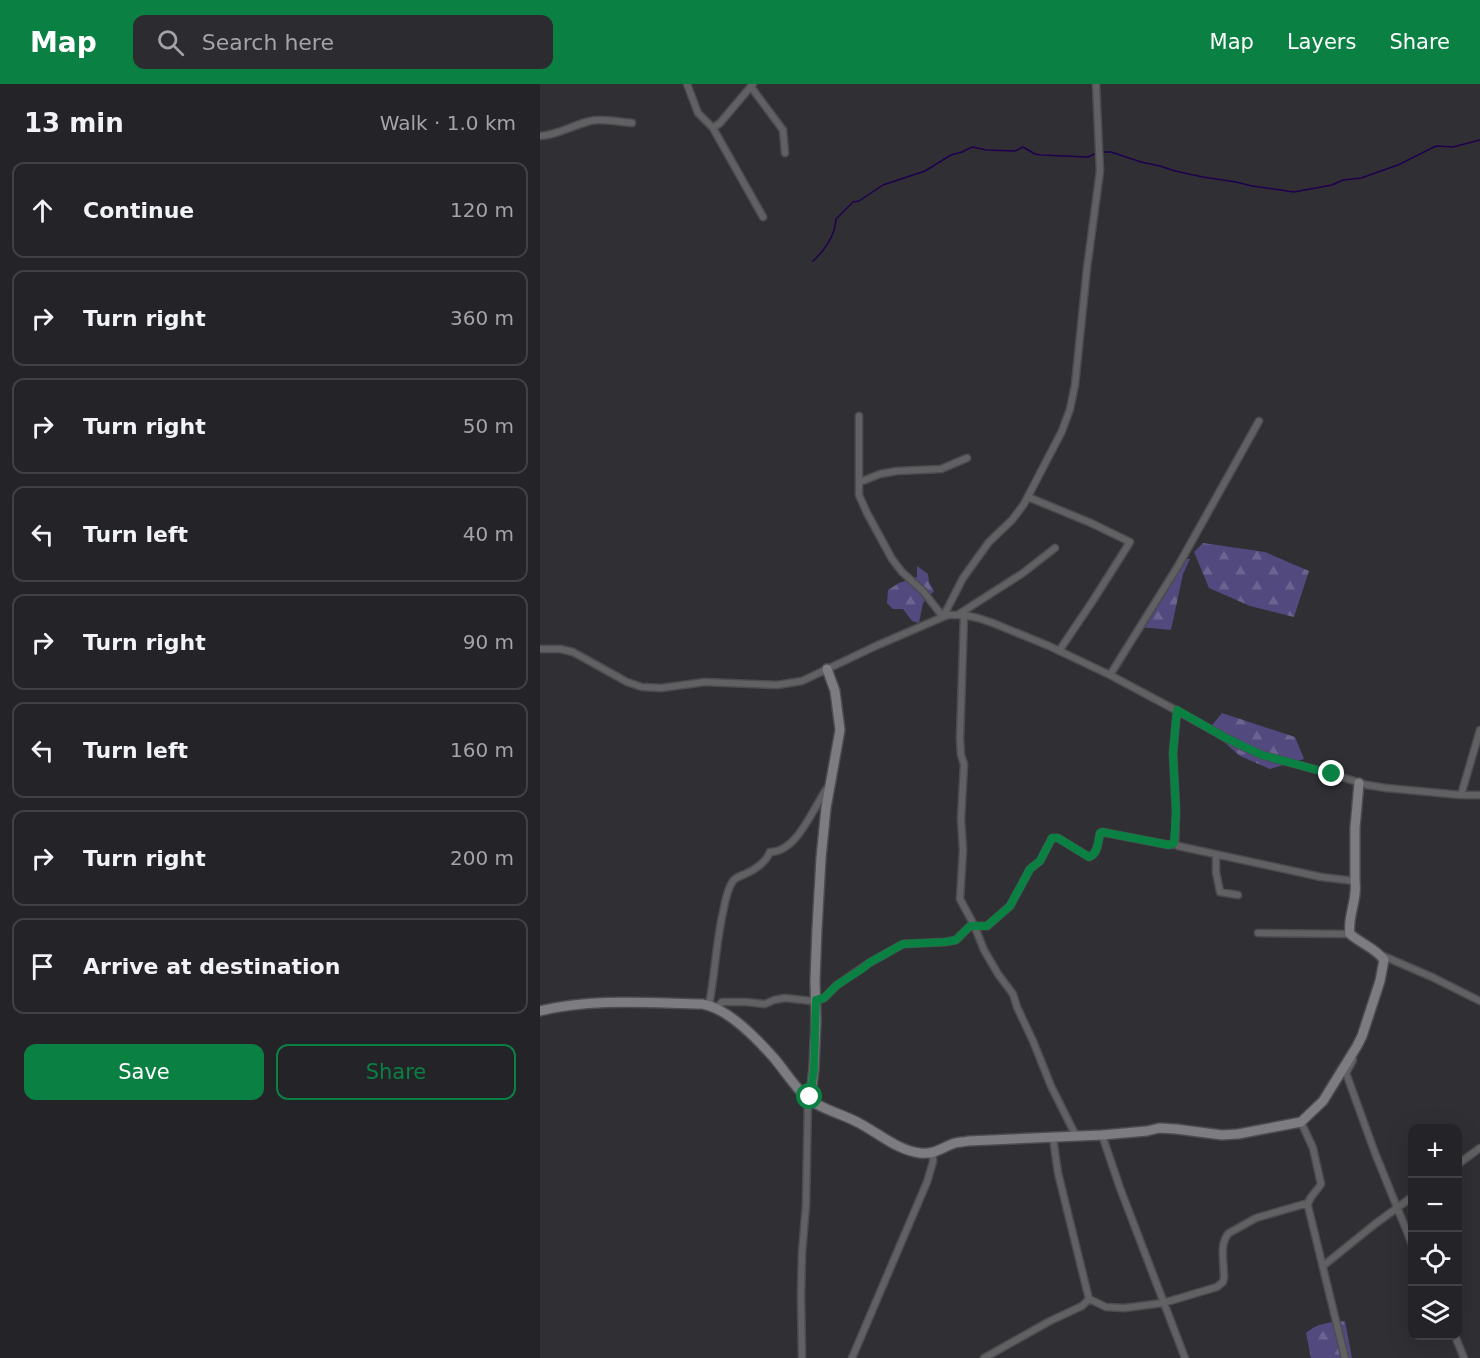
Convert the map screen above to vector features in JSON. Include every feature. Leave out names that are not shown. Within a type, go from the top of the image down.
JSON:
[{"type":"street","points":[[687,84],[698,113],[712,128],[763,217]]},
{"type":"street","points":[[943,617],[963,578],[1024,504],[1062,431],[1070,409],[1075,385],[1100,171],[1096,84]]},
{"type":"street","points":[[712,128],[720,123],[752,86],[783,130],[785,153]]},
{"type":"street","points":[[540,136],[596,120],[632,123]]},
{"type":"street","points":[[859,416],[859,495],[892,559],[943,617]]},
{"type":"street","points":[[1110,675],[1179,566],[1259,421]]},
{"type":"street","points":[[860,482],[880,474],[897,471],[941,469],[966,458]]},
{"type":"street","points":[[1028,497],[1130,542],[1059,651]]},
{"type":"street","points":[[956,615],[1023,573],[1054,548]]},
{"type":"street","points":[[964,615],[960,739],[964,764],[961,819],[963,850],[960,899],[991,962],[1013,994],[1051,1086],[1076,1137]]},
{"type":"street","points":[[540,649],[560,649],[573,652],[627,682],[651,688],[705,682],[785,684],[802,681],[943,617],[964,615],[993,623],[1059,651],[1110,675],[1262,755],[1359,783],[1386,788],[1480,795]]},
{"type":"street","points":[[802,1358],[802,1253],[806,1205],[808,1098],[813,1086],[821,858],[826,808],[840,730],[836,692],[827,669]]},
{"type":"street","points":[[1174,843],[1176,811],[1173,753],[1177,710]]},
{"type":"street","points":[[1461,795],[1480,730]]},
{"type":"street","points":[[1350,934],[1349,921],[1356,888],[1355,828],[1359,783]]},
{"type":"street","points":[[713,1007],[719,926],[733,881],[762,863],[768,858],[770,852],[781,850],[796,838],[831,784]]},
{"type":"street","points":[[713,1007],[722,1002],[765,1004],[785,998],[812,1001],[824,998],[837,985],[869,963],[903,944],[956,940],[970,926],[987,926],[1010,906],[1030,869],[1040,861],[1052,838],[1058,838],[1089,857],[1093,856],[1102,832],[1169,845],[1174,843]]},
{"type":"street","points":[[1174,843],[1215,855],[1321,877],[1355,881]]},
{"type":"street","points":[[1215,855],[1220,891],[1238,896]]},
{"type":"street","points":[[1258,933],[1350,934],[1364,946],[1381,955],[1480,1001]]},
{"type":"street","points":[[540,1011],[604,1002],[713,1007],[730,1017],[756,1040],[808,1098],[908,1150],[921,1154],[933,1153],[956,1143],[1076,1137],[1159,1128],[1222,1135],[1301,1122],[1323,1101],[1357,1046],[1381,975],[1384,960],[1381,955]]},
{"type":"street","points":[[1368,1018],[1369,1027],[1364,1043],[1346,1072],[1378,1163],[1408,1232]]},
{"type":"street","points":[[1089,1299],[1106,1307],[1124,1308],[1165,1302],[1221,1284],[1224,1277],[1223,1243],[1229,1233],[1256,1218],[1308,1203],[1321,1184],[1313,1148],[1301,1122]]},
{"type":"street","points":[[1102,1135],[1185,1358]]},
{"type":"street","points":[[1053,1138],[1058,1173],[1089,1299]]},
{"type":"street","points":[[1462,1161],[1480,1148]]},
{"type":"street","points":[[852,1358],[927,1182],[933,1162],[933,1153]]},
{"type":"street","points":[[1323,1266],[1408,1201]]},
{"type":"street","points":[[1308,1203],[1346,1358]]},
{"type":"street","points":[[984,1358],[1082,1306],[1089,1299]]},
{"type":"street","points":[[1457,1340],[1464,1358]]},
{"type":"green space","points":[[1203,543],[1265,552],[1309,571],[1294,617],[1250,606],[1209,588],[1194,552]]},
{"type":"green space","points":[[1190,559],[1183,574],[1171,630],[1140,627],[1182,560]]},
{"type":"green space","points":[[917,566],[928,574],[934,591],[923,603],[919,623],[912,621],[903,609],[893,609],[887,603],[888,590],[899,583],[917,577]]},
{"type":"green space","points":[[1222,713],[1295,737],[1304,759],[1270,769],[1240,756],[1209,729]]},
{"type":"green space","points":[[1345,1321],[1352,1358],[1311,1358],[1306,1333],[1319,1325]]},
{"type":"waterway","points":[[1103,152],[1111,152],[1203,177],[1294,192],[1361,178],[1398,165],[1436,146],[1453,147],[1480,140]]},
{"type":"waterway","points":[[813,261],[829,242],[836,219],[853,202],[859,201],[883,185],[925,171],[951,155],[973,147],[1015,151],[1023,147],[1041,155],[1088,157],[1097,153]]},
{"type":"route","points":[[810,1097],[813,1086],[816,1000],[824,998],[845,979],[903,944],[956,940],[970,926],[987,926],[1010,906],[1030,869],[1040,861],[1052,838],[1058,838],[1089,857],[1093,856],[1102,832],[1169,845],[1174,843],[1176,811],[1173,753],[1177,710],[1251,751],[1332,774]]}]
